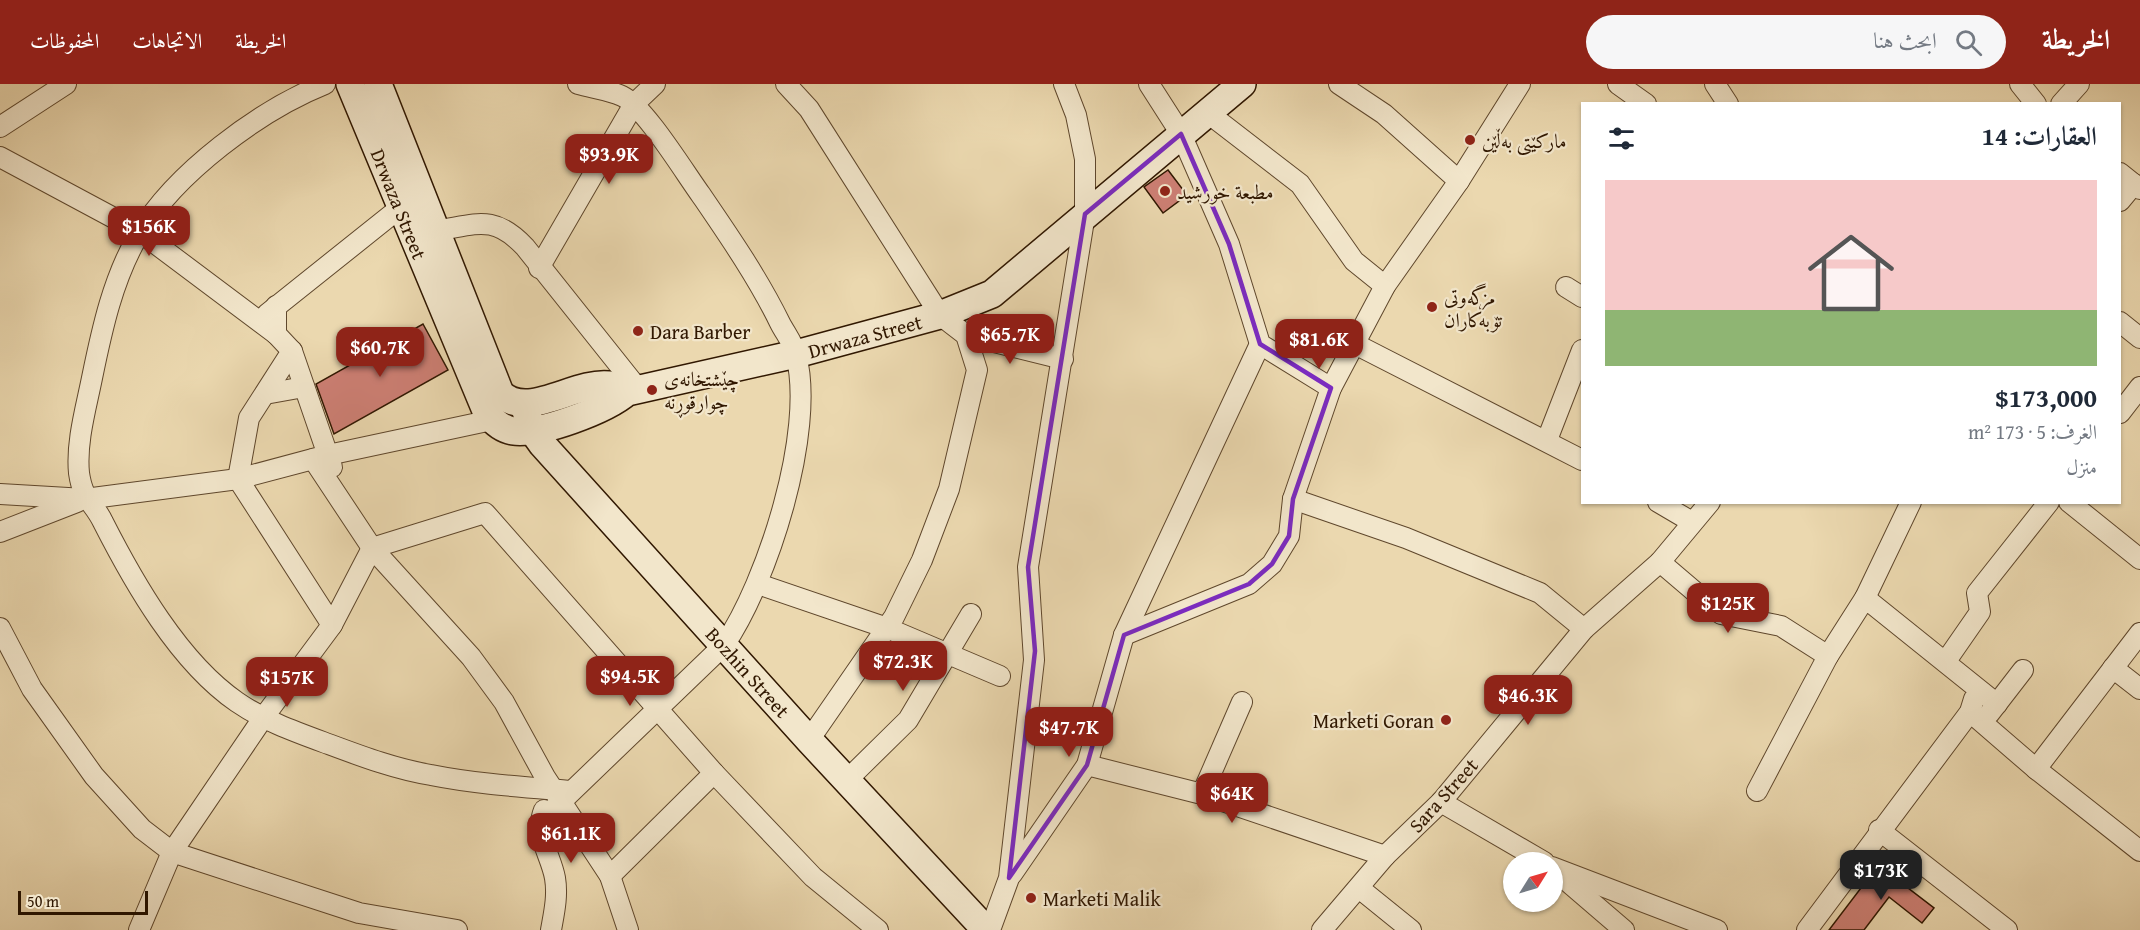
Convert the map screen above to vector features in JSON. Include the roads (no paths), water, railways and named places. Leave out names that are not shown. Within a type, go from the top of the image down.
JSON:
[{"type":"street","points":[[1,130],[66,84]]},
{"type":"street","points":[[325,84],[283,104],[242,130],[192,172],[167,197],[140,232],[106,314],[87,403],[79,465],[85,499],[102,519],[134,577],[193,661],[235,700],[263,718],[343,750],[407,770],[452,779],[561,794]]},
{"type":"street","name":"Drwaza Street","points":[[350,84],[483,404],[492,420],[511,430],[528,417],[600,410],[633,391],[796,354],[940,315],[992,294],[1084,214],[1242,84]]},
{"type":"street","name":"Drwaza Street","points":[[378,84],[496,386],[507,400],[528,417]]},
{"type":"street","points":[[554,926],[556,880],[541,837],[541,821],[561,794],[657,709],[724,645],[742,619],[758,584],[796,453],[801,403],[796,354],[759,283],[714,213],[634,104],[622,96],[578,84]]},
{"type":"street","points":[[539,268],[634,104],[655,84]]},
{"type":"street","points":[[786,84],[809,109],[940,315],[966,335],[1063,359]]},
{"type":"street","points":[[990,930],[1009,878],[1035,651],[1028,594],[1028,567],[1063,359],[1084,214],[1085,159],[1076,115],[1064,84]]},
{"type":"street","points":[[1149,84],[1181,134],[1229,244],[1260,344],[1331,388]]},
{"type":"street","points":[[1339,84],[1384,114],[1459,181]]},
{"type":"street","points":[[1124,635],[1249,584],[1272,564],[1289,536],[1293,499],[1331,388],[1385,286],[1459,181],[1520,84]]},
{"type":"street","points":[[1618,84],[1643,102]]},
{"type":"street","points":[[1715,84],[1727,102]]},
{"type":"street","points":[[2020,84],[2034,102]]},
{"type":"street","points":[[2063,102],[2079,84]]},
{"type":"street","points":[[1208,113],[1300,184],[1354,261],[1385,286]]},
{"type":"street","points":[[0,157],[140,232],[260,321],[292,351],[304,387],[320,457],[347,511],[372,548],[488,678],[610,876],[628,930]]},
{"type":"street","points":[[2121,199],[2131,182]]},
{"type":"street","points":[[260,321],[401,207]]},
{"type":"street","points":[[434,231],[482,224],[496,225],[508,230],[633,391]]},
{"type":"street","points":[[276,306],[276,334]]},
{"type":"street","points":[[2121,323],[2140,338]]},
{"type":"street","points":[[809,740],[887,628],[922,560],[949,489],[976,370],[966,335]]},
{"type":"street","points":[[1009,878],[1087,765],[1124,635],[1260,344]]},
{"type":"street","points":[[1355,344],[1547,440],[1581,459]]},
{"type":"street","points":[[292,351],[249,418],[238,479],[333,625]]},
{"type":"street","points":[[1547,440],[1581,353]]},
{"type":"street","points":[[265,394],[304,387]]},
{"type":"street","points":[[2121,412],[2140,387]]},
{"type":"street","name":"Bozhin Street","points":[[528,417],[542,444],[809,740],[986,930]]},
{"type":"street","points":[[0,494],[85,499],[238,479],[320,457],[492,420]]},
{"type":"street","points":[[0,532],[85,499]]},
{"type":"street","points":[[1293,499],[1406,538],[1540,593],[1584,629]]},
{"type":"street","points":[[1661,504],[1692,522]]},
{"type":"street","name":"Sara Street","points":[[1322,930],[1385,856],[1441,802],[1584,629],[1660,562],[1708,504]]},
{"type":"street","points":[[1757,791],[1828,656],[1866,598],[1910,504]]},
{"type":"street","points":[[1946,661],[1980,612],[1977,592],[2047,504]]},
{"type":"street","points":[[2071,504],[2140,559]]},
{"type":"street","points":[[136,928],[172,852],[263,718],[333,625],[372,548],[485,513],[714,773],[813,877],[878,930]]},
{"type":"street","points":[[1660,562],[1721,614],[1781,626],[1828,656]]},
{"type":"street","points":[[758,584],[887,628],[1000,676]]},
{"type":"street","points":[[1866,598],[1997,704]]},
{"type":"street","points":[[847,780],[908,720],[971,614]]},
{"type":"street","points":[[0,628],[32,689],[94,776],[142,828],[172,852],[359,913],[456,930]]},
{"type":"street","points":[[2036,769],[2140,633]]},
{"type":"street","points":[[2113,668],[2140,689]]},
{"type":"street","points":[[1807,930],[1879,830],[1976,710],[1997,704],[2024,670]]},
{"type":"street","points":[[1202,794],[1242,702]]},
{"type":"street","points":[[1976,710],[2036,769],[2140,851]]},
{"type":"street","points":[[1087,765],[1202,794],[1385,856]]},
{"type":"street","points":[[610,876],[714,773]]},
{"type":"street","points":[[1441,802],[1527,852]]},
{"type":"street","points":[[1879,830],[2005,929]]},
{"type":"street","points":[[1563,872],[1717,930]]},
{"type":"street","points":[[1563,877],[1624,930]]},
{"type":"street","points":[[1359,888],[1411,930]]},
{"type":"place","name":"مارکێتی بەڵێن","points":[[1470,140]]},
{"type":"place","name":"مطبعة خورشيد","points":[[1165,191]]},
{"type":"place","name":"مزگەوتی تۆبەکاران","points":[[1432,307]]},
{"type":"place","name":"Dara Barber","points":[[638,331]]},
{"type":"place","name":"چێشتخانەی چوارقوڕنە","points":[[652,390]]},
{"type":"place","name":"Marketi Goran","points":[[1446,720]]},
{"type":"place","name":"Marketi Malik","points":[[1031,898]]}]
